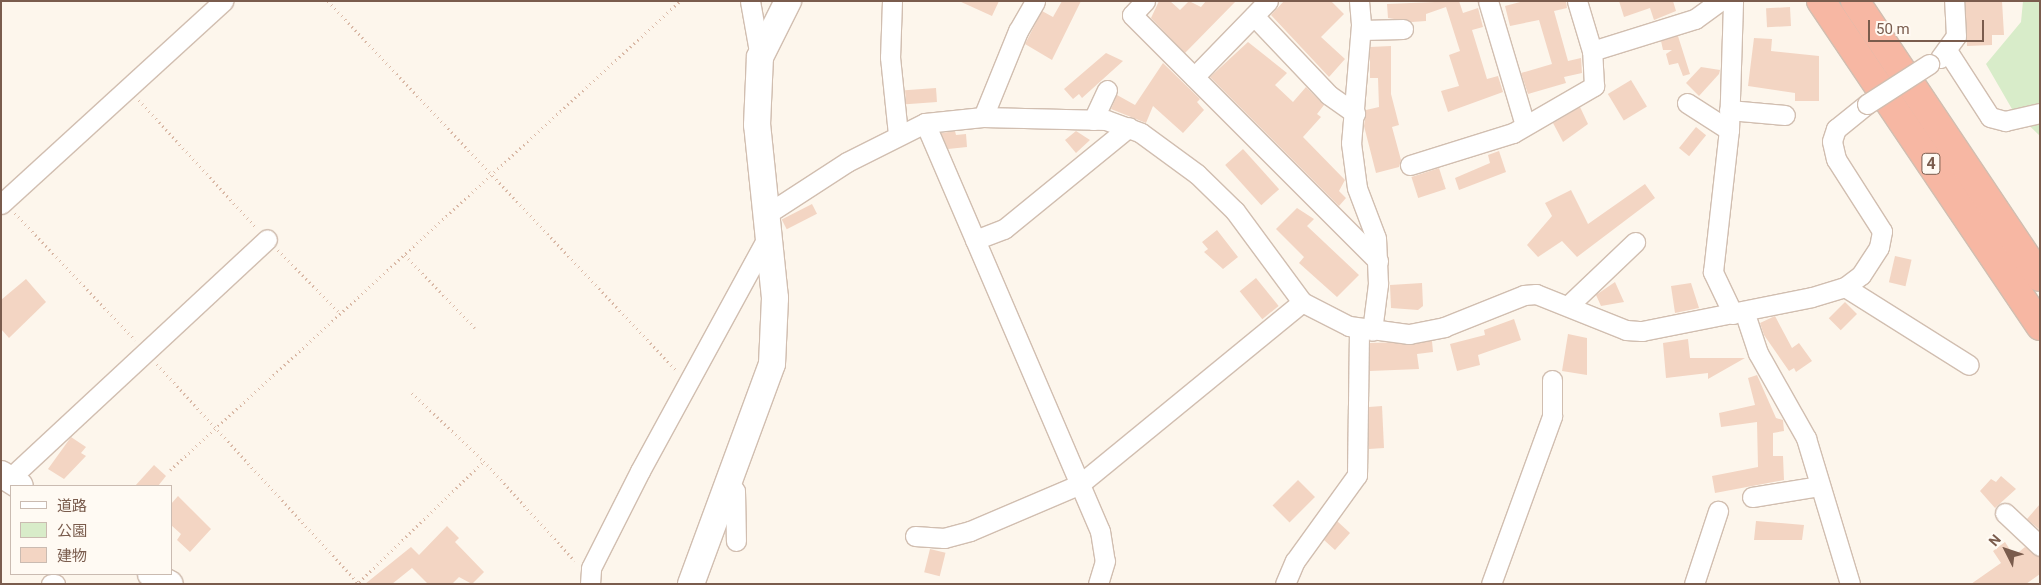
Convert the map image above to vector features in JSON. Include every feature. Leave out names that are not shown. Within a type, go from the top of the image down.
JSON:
[{"type":"highway","name":"4","points":[[1821,1],[2040,326]]},
{"type":"highway","name":"4","points":[[1855,1],[2040,277]]},
{"type":"street","points":[[3,202],[223,1]]},
{"type":"street","points":[[691,584],[772,364],[775,298],[756,125],[760,57],[750,1]]},
{"type":"street","points":[[760,57],[788,1]]},
{"type":"street","points":[[892,1],[890,57],[898,135]]},
{"type":"street","points":[[983,117],[1018,30],[1035,1]]},
{"type":"street","points":[[1144,1],[1132,15],[1378,261]]},
{"type":"street","points":[[1194,77],[1268,1]]},
{"type":"street","points":[[1286,584],[1295,561],[1357,475],[1366,330],[1378,261],[1376,238],[1357,188],[1351,144],[1361,30],[1359,1]]},
{"type":"street","points":[[1488,1],[1525,125]]},
{"type":"street","points":[[1410,165],[1525,125],[1594,86],[1592,50],[1577,1]]},
{"type":"street","points":[[1592,50],[1695,19],[1720,1]]},
{"type":"street","points":[[1733,1],[1729,130],[1713,272],[1739,312],[1758,353],[1806,438],[1850,584]]},
{"type":"street","points":[[590,582],[591,568],[767,226],[847,162],[925,123],[983,117],[1093,120],[1129,127],[1214,190],[1302,302],[1366,330],[1408,334],[1444,327],[1524,295],[1548,296],[1626,330],[1642,331],[1739,312],[1845,287],[1867,267],[1883,238],[1880,226],[1832,148],[1836,129],[1867,104],[1948,52],[1956,36],[1954,1]]},
{"type":"street","points":[[1254,16],[1328,94],[1355,113]]},
{"type":"street","points":[[1361,30],[1403,30]]},
{"type":"street","points":[[1948,52],[1990,117],[2005,121],[2040,113]]},
{"type":"street","points":[[1093,120],[1107,90]]},
{"type":"street","points":[[1687,103],[1729,130]]},
{"type":"street","points":[[1729,110],[1785,115]]},
{"type":"street","points":[[925,123],[1100,531],[1105,561],[1098,584]]},
{"type":"street","points":[[975,240],[1004,229],[1129,127]]},
{"type":"street","points":[[10,480],[267,239]]},
{"type":"street","points":[[1570,304],[1635,242]]},
{"type":"street","points":[[1845,287],[1969,365]]},
{"type":"street","points":[[915,536],[944,538],[970,531],[1080,484],[1302,302]]},
{"type":"street","points":[[1491,584],[1552,416],[1552,380]]},
{"type":"street","points":[[729,484],[735,491],[736,542]]},
{"type":"street","points":[[1752,496],[1820,486]]},
{"type":"street","points":[[1694,584],[1718,511]]},
{"type":"street","points":[[2005,513],[2040,546]]},
{"type":"street","points":[[153,575],[170,584]]},
{"type":"street","points":[[50,584],[55,584]]},
{"type":"path","points":[[328,1],[673,369],[689,377]]},
{"type":"path","points":[[170,470],[680,1]]},
{"type":"path","points":[[128,88],[267,239],[340,313]]},
{"type":"path","points":[[3,202],[146,352],[359,583],[484,462]]},
{"type":"path","points":[[405,255],[475,328]]},
{"type":"path","points":[[412,393],[484,462],[590,582]]},
{"type":"green space","points":[[2023,1],[2040,1],[2040,136],[2012,109],[1986,64],[2021,22]]},
{"type":"building","points":[[959,1],[999,1],[992,16]]},
{"type":"building","points":[[1062,1],[1081,1],[1052,60],[1025,44],[1042,11],[1053,17]]},
{"type":"building","points":[[1159,1],[1170,1],[1180,10],[1189,1],[1201,7],[1206,1],[1236,1],[1185,53],[1151,18]]},
{"type":"building","points":[[1284,1],[1331,1],[1344,14],[1321,37],[1345,59],[1329,77],[1271,15]]},
{"type":"building","points":[[1459,1],[1463,13],[1478,8],[1483,27],[1472,30],[1487,79],[1498,76],[1503,92],[1448,112],[1441,91],[1459,86],[1449,55],[1460,51],[1446,7],[1426,14],[1426,21],[1412,22],[1388,18],[1387,4]]},
{"type":"building","points":[[1524,1],[1566,1],[1567,8],[1554,11],[1568,61],[1581,58],[1582,73],[1564,77],[1566,83],[1528,94],[1521,73],[1552,64],[1539,20],[1510,26],[1505,6]]},
{"type":"building","points":[[1619,1],[1673,1],[1676,11],[1654,20],[1650,8],[1624,17]]},
{"type":"building","points":[[1965,1],[2002,1],[2004,35],[1992,35],[1992,45],[1967,46]]},
{"type":"building","points":[[1790,7],[1791,26],[1767,27],[1766,8]]},
{"type":"building","points":[[1678,36],[1690,74],[1683,76],[1678,63],[1669,65],[1666,54],[1672,50],[1663,50],[1661,41]]},
{"type":"building","points":[[1754,38],[1772,39],[1771,51],[1819,56],[1819,101],[1795,101],[1795,93],[1748,86]]},
{"type":"building","points":[[1248,42],[1287,73],[1275,85],[1293,102],[1306,87],[1324,105],[1317,114],[1321,117],[1303,137],[1345,180],[1339,191],[1346,198],[1339,206],[1210,77]]},
{"type":"building","points":[[1391,46],[1391,94],[1399,125],[1392,127],[1401,160],[1399,167],[1376,173],[1364,126],[1366,110],[1379,107],[1378,78],[1370,78],[1370,47]]},
{"type":"building","points":[[1106,53],[1123,61],[1082,98],[1079,94],[1073,99],[1064,89]]},
{"type":"building","points":[[1163,63],[1200,99],[1197,102],[1204,110],[1183,133],[1153,106],[1146,123],[1111,109],[1117,95],[1135,105]]},
{"type":"building","points":[[1701,67],[1720,70],[1719,74],[1699,96],[1686,83]]},
{"type":"building","points":[[1631,80],[1647,107],[1624,120],[1608,94]]},
{"type":"building","points":[[936,88],[937,102],[906,104],[905,90]]},
{"type":"building","points":[[1580,107],[1588,124],[1563,142],[1553,123]]},
{"type":"building","points":[[1696,127],[1706,135],[1689,156],[1679,148]]},
{"type":"building","points":[[955,131],[956,135],[966,134],[967,147],[948,149],[941,133]]},
{"type":"building","points":[[1076,131],[1090,140],[1076,153],[1065,140]]},
{"type":"building","points":[[1243,149],[1279,189],[1261,205],[1225,165]]},
{"type":"building","points":[[1499,151],[1506,172],[1459,190],[1455,178],[1490,163],[1488,155]]},
{"type":"building","points":[[1439,168],[1446,189],[1418,198],[1411,177]]},
{"type":"building","points":[[1645,184],[1655,198],[1577,257],[1562,241],[1538,257],[1527,245],[1552,216],[1545,203],[1571,190],[1588,224]]},
{"type":"building","points":[[812,204],[817,214],[787,229],[782,219]]},
{"type":"building","points":[[1297,208],[1314,219],[1307,226],[1359,275],[1337,297],[1299,263],[1304,257],[1276,229]]},
{"type":"building","points":[[1217,230],[1238,257],[1223,269],[1204,252],[1208,249],[1202,242]]},
{"type":"building","points":[[1895,256],[1912,260],[1905,286],[1889,282]]},
{"type":"building","points":[[1256,278],[1279,306],[1262,319],[1240,291]]},
{"type":"building","points":[[26,279],[46,302],[9,338],[1,329],[1,300]]},
{"type":"building","points":[[1615,282],[1624,302],[1601,306],[1596,295]]},
{"type":"building","points":[[1422,283],[1423,306],[1418,310],[1391,308],[1390,285]]},
{"type":"building","points":[[1691,283],[1699,308],[1675,313],[1671,286]]},
{"type":"building","points":[[1845,302],[1857,314],[1841,330],[1829,318]]},
{"type":"building","points":[[1775,316],[1792,348],[1799,343],[1812,361],[1796,372],[1794,368],[1789,371],[1764,335],[1760,323]]},
{"type":"building","points":[[1514,319],[1521,340],[1478,355],[1480,365],[1457,371],[1450,344],[1485,335],[1484,330]]},
{"type":"building","points":[[1568,334],[1587,338],[1587,375],[1562,371]]},
{"type":"building","points":[[1688,339],[1690,358],[1745,358],[1708,379],[1708,373],[1666,378],[1663,343]]},
{"type":"building","points":[[1432,341],[1433,352],[1417,354],[1419,369],[1370,371],[1370,343]]},
{"type":"building","points":[[1757,375],[1776,418],[1783,420],[1784,431],[1773,433],[1773,456],[1783,456],[1784,480],[1715,493],[1712,476],[1758,467],[1757,422],[1721,427],[1719,413],[1755,405],[1748,378]]},
{"type":"building","points":[[1382,406],[1384,448],[1369,449],[1369,407]]},
{"type":"building","points":[[71,437],[86,447],[81,453],[86,456],[64,479],[48,469]]},
{"type":"building","points":[[154,465],[166,476],[159,485],[136,485]]},
{"type":"building","points":[[2001,476],[2016,489],[1995,508],[1980,491],[1991,479],[1996,482]]},
{"type":"building","points":[[1298,480],[1315,497],[1290,522],[1273,505]]},
{"type":"building","points":[[178,496],[211,529],[190,552],[177,540],[181,534],[172,526],[172,503]]},
{"type":"building","points":[[2040,504],[2040,530],[2027,519]]},
{"type":"building","points":[[1337,521],[1350,533],[1335,550],[1324,540]]},
{"type":"building","points":[[1756,521],[1804,525],[1802,540],[1754,540]]},
{"type":"building","points":[[447,526],[459,538],[455,542],[484,572],[472,584],[459,577],[452,584],[428,584],[412,568],[392,584],[365,584],[411,547],[419,555]]},
{"type":"building","points":[[2005,542],[2014,556],[2025,547],[2040,557],[2040,574],[2026,584],[1971,584],[2001,563],[1993,551]]},
{"type":"building","points":[[930,549],[946,553],[940,576],[924,572]]}]
